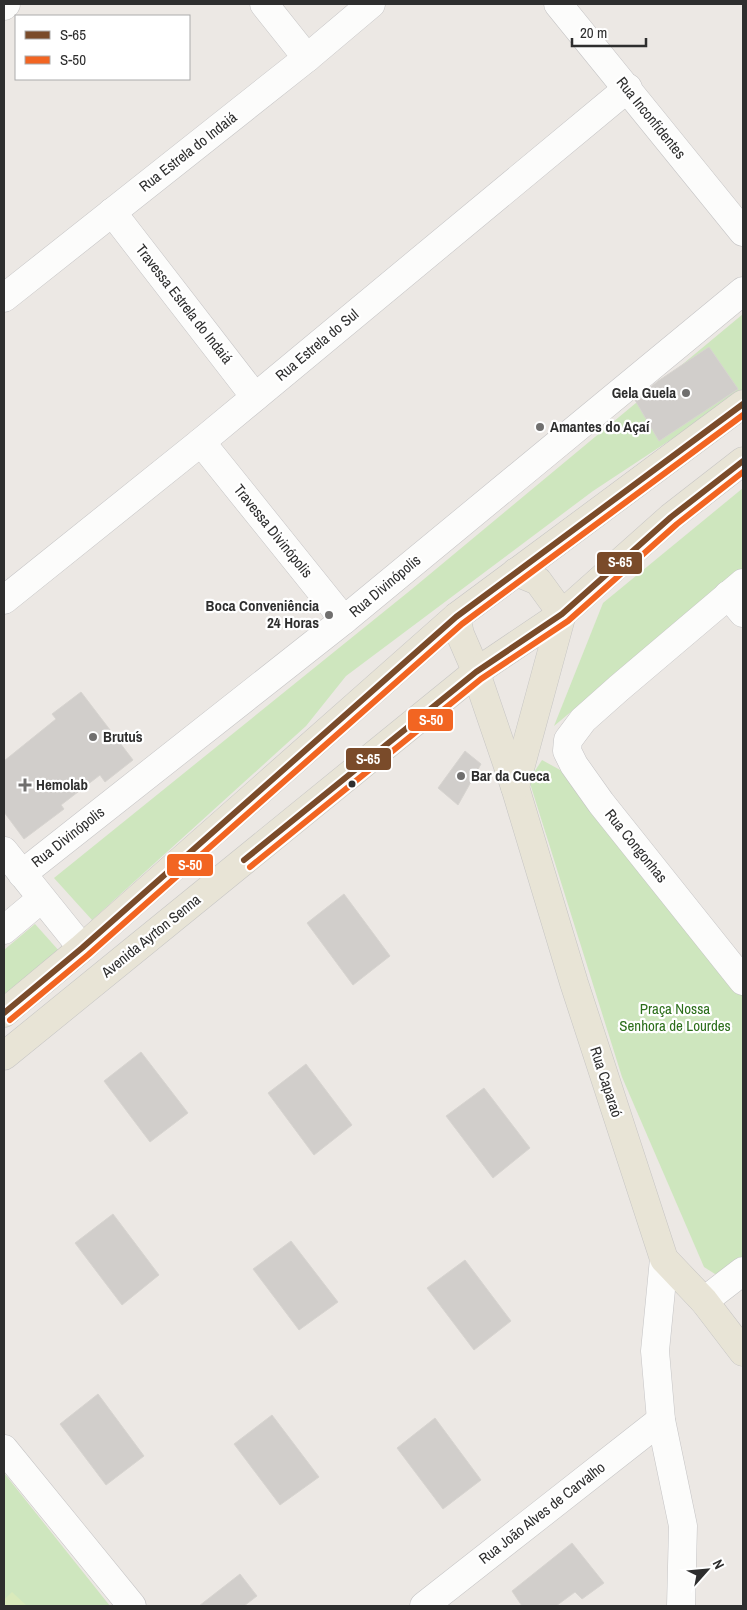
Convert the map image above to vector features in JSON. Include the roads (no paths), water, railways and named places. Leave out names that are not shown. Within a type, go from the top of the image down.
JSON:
[{"type":"main road","points":[[4,1013],[82,948],[456,616],[743,404]]},
{"type":"main road","name":"Avenida Ayrton Senna","points":[[4,1056],[476,672],[562,614],[671,517],[743,460]]},
{"type":"main road","points":[[515,788],[562,614],[538,581],[516,572]]},
{"type":"main road","name":"Rua Caparaó","points":[[456,616],[460,634],[476,672],[515,788],[574,983],[664,1259],[704,1301],[743,1352]]},
{"type":"street","points":[[264,4],[307,58]]},
{"type":"street","name":"Rua Estrela do Indaiá","points":[[4,298],[307,58],[371,4]]},
{"type":"street","name":"Rua Inconfidentes","points":[[558,4],[743,232]]},
{"type":"street","name":"Rua Estrela do Sul","points":[[4,600],[201,442],[628,88]]},
{"type":"street","name":"Travessa Estrela do Indaiá","points":[[112,212],[255,396]]},
{"type":"street","name":"Rua Divinópolis","points":[[22,874],[344,620],[743,291]]},
{"type":"street","name":"Travessa Divinópolis","points":[[201,442],[344,620]]},
{"type":"street","name":"Rua Congonhas","points":[[738,597],[583,720],[568,740],[567,751],[574,765],[602,803],[743,981]]},
{"type":"street","points":[[4,851],[82,948]]},
{"type":"street","points":[[4,930],[42,899]]},
{"type":"street","points":[[664,1259],[655,1351],[661,1420],[683,1526],[680,1606]]},
{"type":"street","points":[[704,1301],[743,1271]]},
{"type":"street","name":"Rua João Alves de Carvalho","points":[[424,1606],[661,1420]]},
{"type":"street","points":[[4,1449],[132,1606]]},
{"type":"place","name":"Gela Guela","points":[[686,393]]},
{"type":"place","name":"Amantes do Açaí","points":[[540,427]]},
{"type":"place","name":"Boca Conveniência 24 Horas","points":[[329,615]]},
{"type":"place","name":"Brutu´s","points":[[93,737]]},
{"type":"place","name":"Bar da Cueca","points":[[461,776]]},
{"type":"place","name":"Hemolab","points":[[25,785]]},
{"type":"park label","name":"Praça Nossa Senhora de Lourdes","points":[[675,1018]]}]
